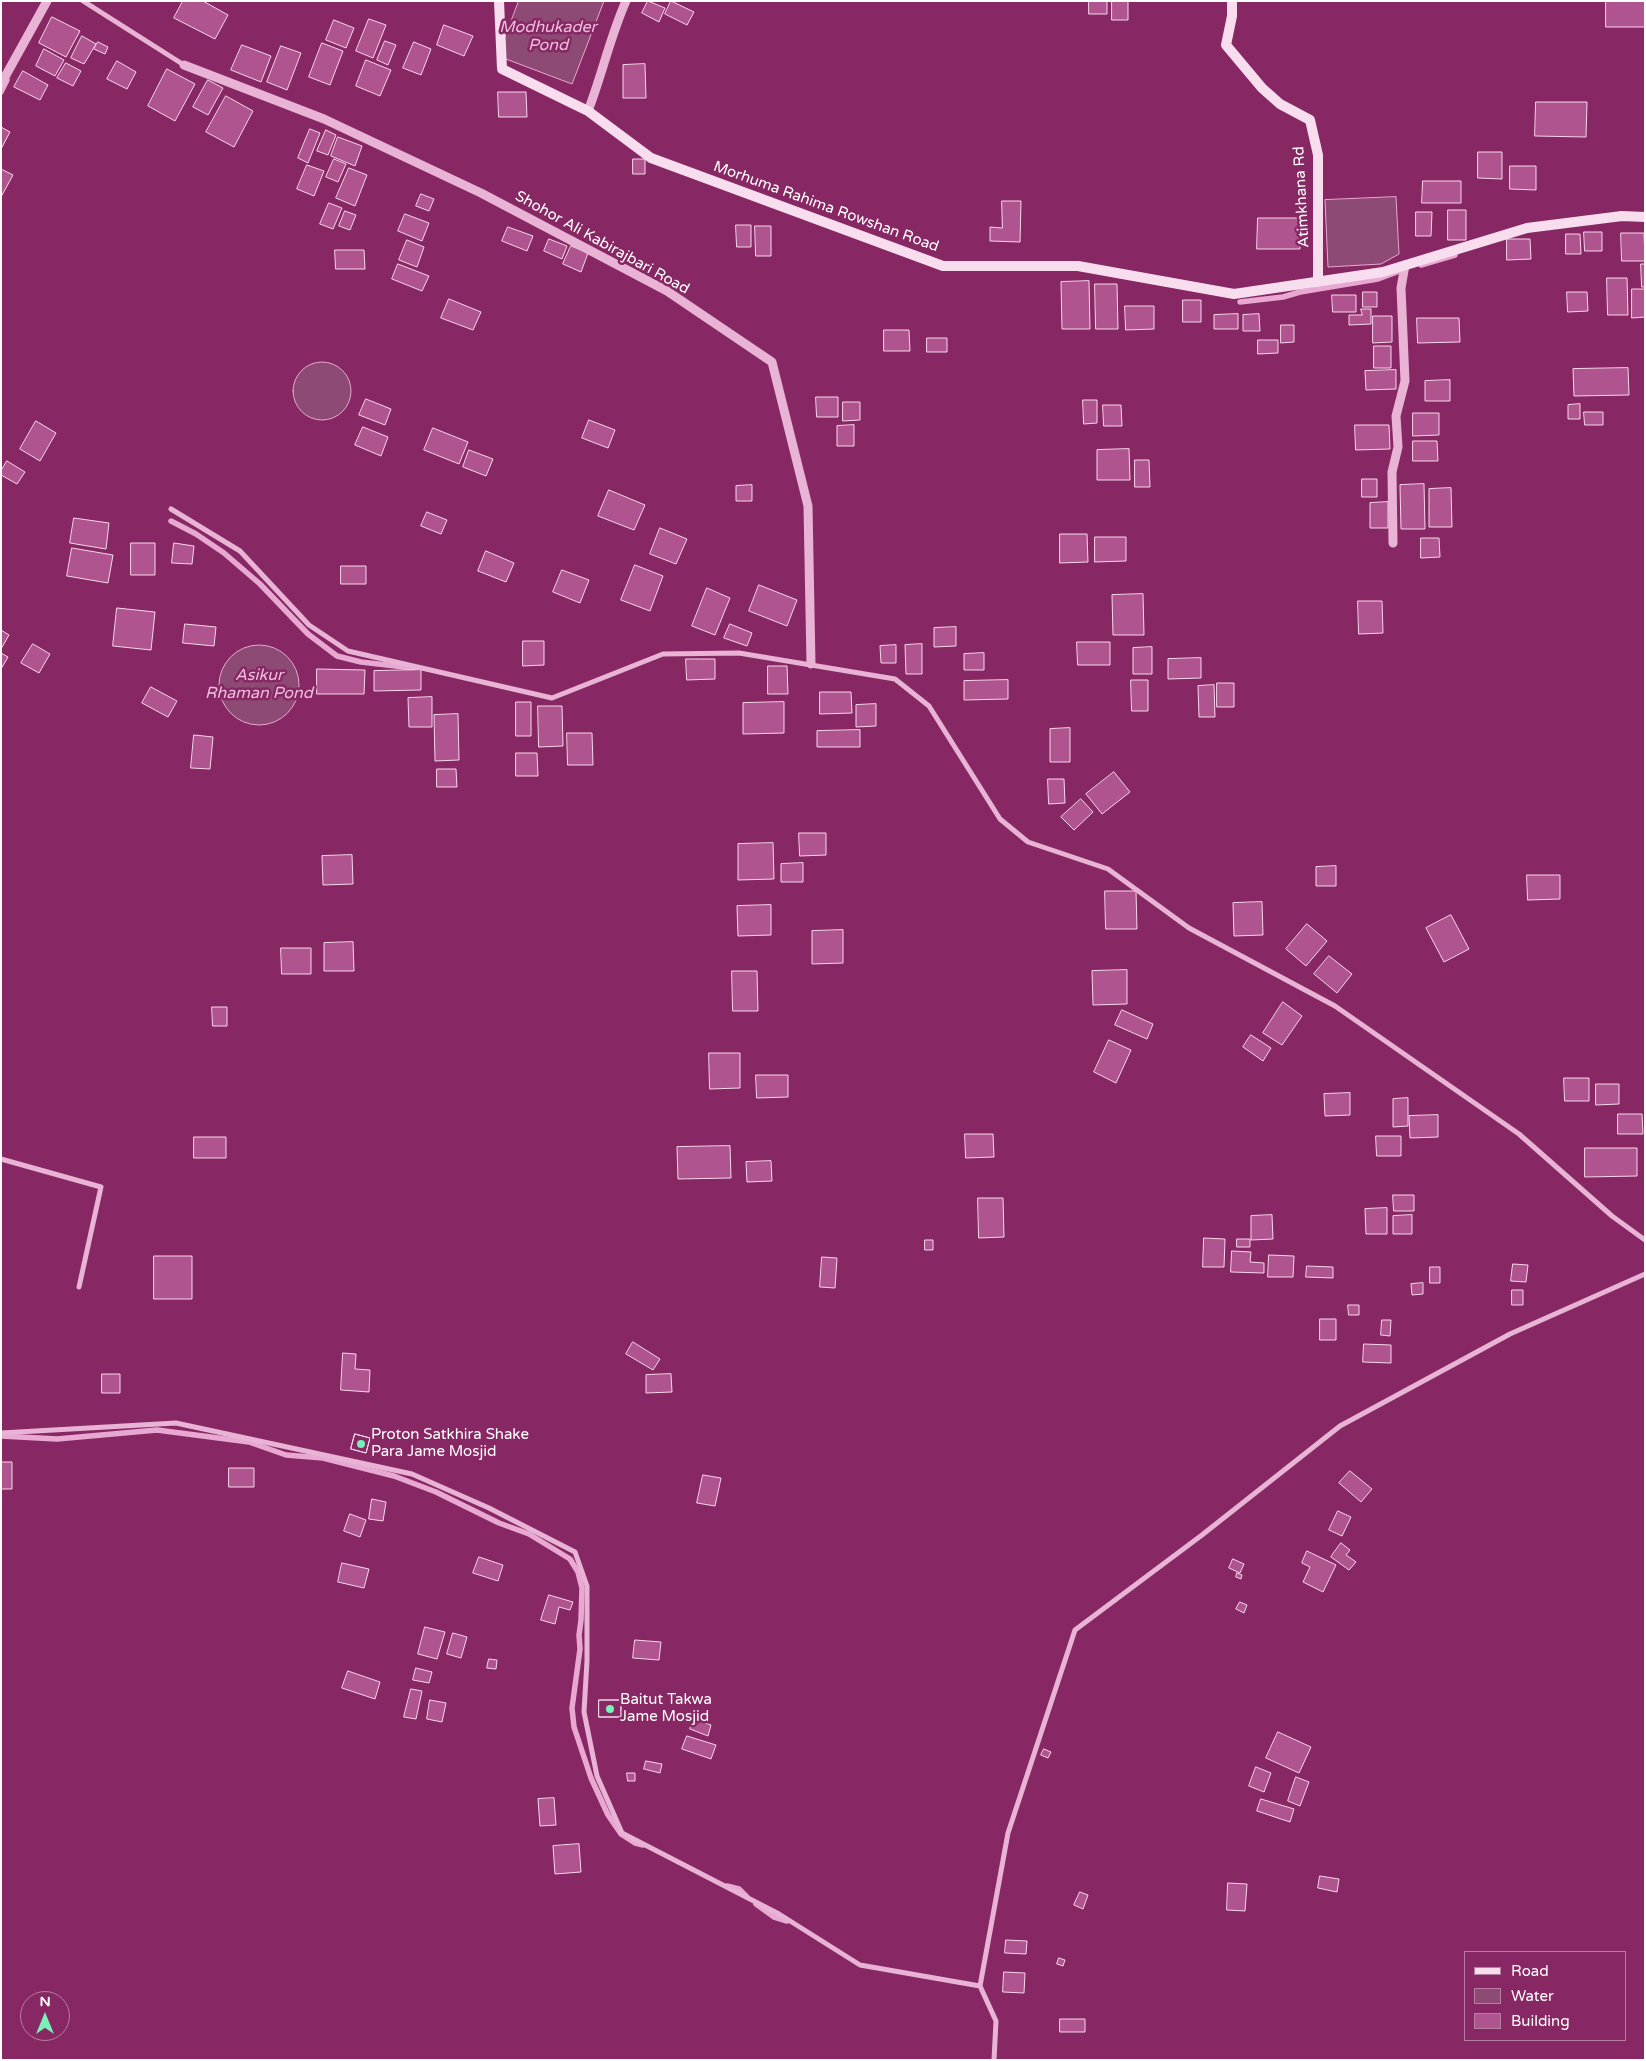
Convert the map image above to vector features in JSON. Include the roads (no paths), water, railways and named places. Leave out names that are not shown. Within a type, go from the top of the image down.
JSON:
[{"type":"main road","name":"Morhuma Rahima Rowshan Road","points":[[499,1],[502,69],[588,111],[651,158],[943,266],[1078,266],[1234,294],[1384,272],[1527,228],[1622,216],[1645,217]]},
{"type":"main road","name":"Atimkhana Rd","points":[[1232,1],[1232,16],[1226,45],[1262,88],[1280,104],[1310,120],[1318,155],[1318,282]]},
{"type":"street","points":[[1,84],[47,1]]},
{"type":"street","points":[[83,1],[184,65]]},
{"type":"street","points":[[588,111],[596,90],[602,64],[626,1]]},
{"type":"street","name":"Shohor Ali Kabirajbari Road","points":[[184,65],[324,119],[481,193],[667,291],[772,362],[808,506],[811,664]]},
{"type":"street","points":[[1393,543],[1392,472],[1398,448],[1396,416],[1405,381],[1401,288],[1405,265]]},
{"type":"street","points":[[170,510],[240,552],[308,624],[348,651],[552,698],[663,654],[739,652],[895,679],[929,706],[1000,819],[1028,842],[1108,869],[1189,928],[1334,1006],[1519,1134],[1612,1216],[1645,1240]]},
{"type":"street","points":[[1,1159],[101,1187],[79,1287]]},
{"type":"street","points":[[994,2060],[996,2022],[980,1986],[1008,1833],[1075,1630],[1202,1535],[1340,1426],[1510,1334],[1645,1274]]},
{"type":"street","points":[[1,1433],[176,1423],[412,1474],[489,1508],[575,1552],[587,1586],[587,1661],[584,1712],[597,1776],[622,1832],[780,1914],[860,1965],[980,1986]]},
{"type":"water","name":"Modhukader Pond","points":[[519,1],[604,1],[572,84],[498,56]]},
{"type":"water","points":[[1396,197],[1399,254],[1381,264],[1328,267],[1325,200]]},
{"type":"water","points":[[316,362],[328,362],[338,366],[347,375],[351,397],[343,412],[328,420],[316,420],[306,416],[297,407],[293,397],[293,385],[297,375],[306,366]]},
{"type":"water","name":"Asikur Rhaman Pond","points":[[259,645],[274,648],[287,657],[296,670],[299,685],[296,700],[287,713],[274,722],[259,725],[244,722],[231,713],[222,700],[219,685],[222,670],[231,657],[244,648]]},
{"type":"waterway","points":[[1,92],[7,80]]},
{"type":"waterway","points":[[1421,265],[1455,255]]},
{"type":"waterway","points":[[1240,302],[1283,297],[1300,292],[1378,279],[1397,272]]},
{"type":"waterway","points":[[171,521],[196,534],[224,553],[260,584],[308,634],[337,656],[361,662],[413,668]]},
{"type":"waterway","points":[[1,1436],[57,1439],[157,1430],[249,1442],[286,1455],[323,1458],[394,1476],[436,1492],[499,1523],[529,1534],[570,1559],[578,1572],[582,1588],[580,1649],[572,1708],[574,1727],[591,1778],[608,1815],[621,1834],[635,1843],[643,1845]]},
{"type":"waterway","points":[[727,1886],[739,1889],[747,1897]]},
{"type":"waterway","points":[[756,1904],[774,1917],[787,1921]]},
{"type":"place","name":"Proton Satkhira Shake Para Jame Mosjid","points":[[361,1444]]},
{"type":"place","name":"Baitut Takwa Jame Mosjid","points":[[610,1709]]}]
